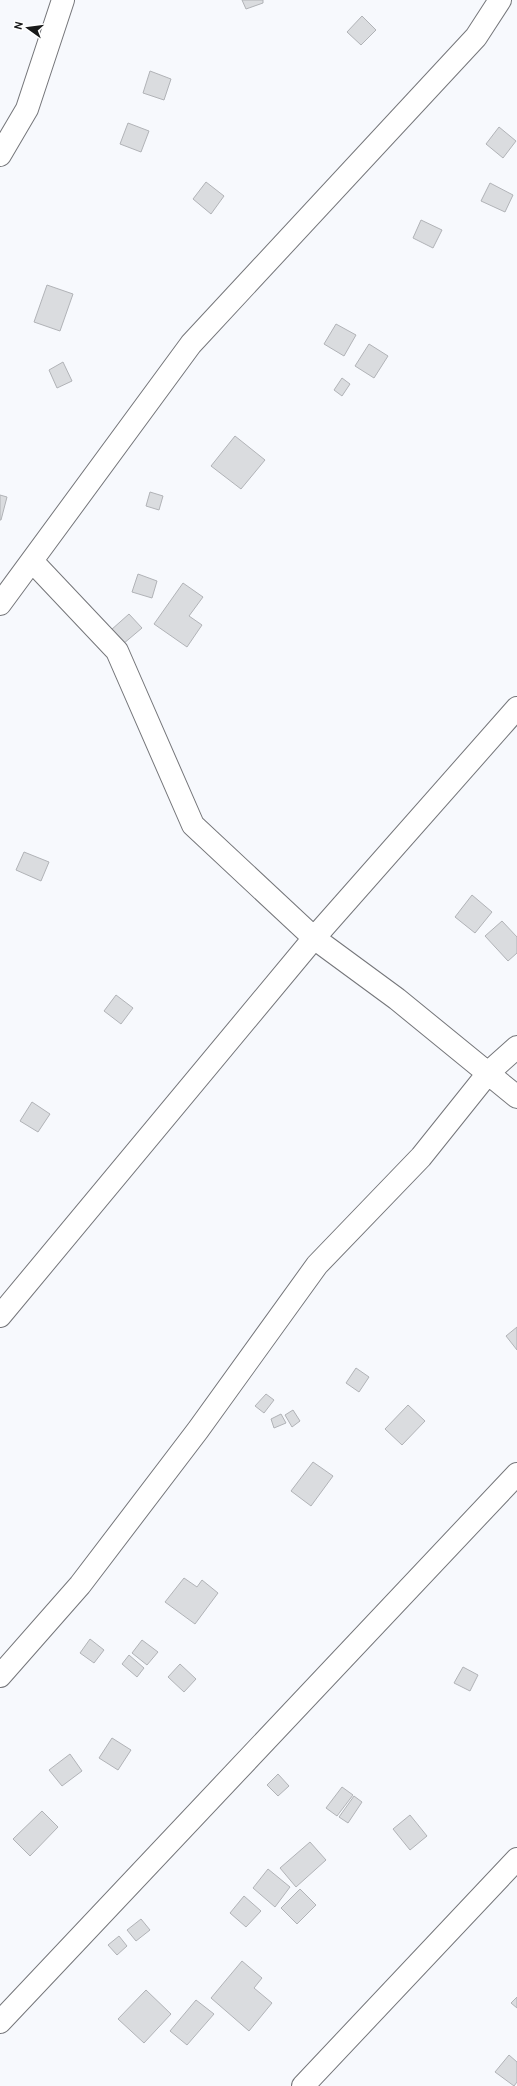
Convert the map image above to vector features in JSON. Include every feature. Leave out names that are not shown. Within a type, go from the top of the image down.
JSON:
[{"type":"street","points":[[0,155],[27,109],[63,0]]},
{"type":"street","points":[[0,604],[191,344],[476,37],[500,0]]},
{"type":"street","points":[[32,562],[117,651],[193,825],[314,938],[397,999],[489,1072],[517,1097]]},
{"type":"street","points":[[0,1316],[314,938],[517,708]]},
{"type":"street","points":[[0,1676],[80,1585],[198,1430],[317,1265],[421,1157],[489,1072],[517,1047]]},
{"type":"street","points":[[5,2008],[517,1474]]},
{"type":"street","points":[[303,2086],[517,1859]]},
{"type":"building","points":[[242,0],[263,0],[263,3],[246,9]]},
{"type":"building","points":[[362,16],[376,30],[361,45],[347,32]]},
{"type":"building","points":[[150,71],[171,79],[164,100],[143,93]]},
{"type":"building","points":[[128,123],[149,131],[141,152],[120,144]]},
{"type":"building","points":[[499,127],[516,141],[503,158],[486,144]]},
{"type":"building","points":[[206,182],[224,196],[211,214],[193,199]]},
{"type":"building","points":[[490,183],[513,195],[505,212],[481,201]]},
{"type":"building","points":[[421,220],[442,230],[433,248],[413,238]]},
{"type":"building","points":[[47,285],[73,294],[60,331],[34,322]]},
{"type":"building","points":[[336,324],[356,335],[344,356],[324,344]]},
{"type":"building","points":[[369,344],[388,356],[374,378],[355,366]]},
{"type":"building","points":[[63,362],[72,381],[57,388],[49,370]]},
{"type":"building","points":[[342,378],[350,384],[342,396],[334,390]]},
{"type":"building","points":[[235,436],[265,460],[241,489],[211,466]]},
{"type":"building","points":[[150,492],[163,496],[159,510],[146,506]]},
{"type":"building","points":[[0,495],[7,497],[1,520],[0,520]]},
{"type":"building","points":[[138,574],[157,581],[152,598],[132,592]]},
{"type":"building","points":[[183,583],[203,597],[189,616],[202,625],[187,647],[154,624]]},
{"type":"building","points":[[129,614],[142,628],[123,644],[111,630]]},
{"type":"building","points":[[24,852],[49,862],[41,881],[16,870]]},
{"type":"building","points":[[472,895],[492,912],[475,933],[455,917]]},
{"type":"building","points":[[502,921],[517,937],[517,953],[508,961],[485,936]]},
{"type":"building","points":[[116,995],[133,1008],[121,1024],[104,1011]]},
{"type":"building","points":[[32,1102],[50,1114],[38,1132],[20,1121]]},
{"type":"building","points":[[517,1327],[517,1350],[506,1336]]},
{"type":"building","points":[[356,1368],[369,1377],[359,1392],[346,1383]]},
{"type":"building","points":[[266,1394],[274,1400],[264,1413],[255,1406]]},
{"type":"building","points":[[408,1405],[425,1421],[402,1445],[385,1429]]},
{"type":"building","points":[[293,1410],[300,1421],[292,1427],[285,1415]]},
{"type":"building","points":[[281,1414],[286,1423],[274,1428],[271,1419]]},
{"type":"building","points":[[313,1462],[333,1476],[311,1506],[291,1491]]},
{"type":"building","points":[[184,1578],[197,1587],[202,1580],[218,1593],[195,1624],[165,1602]]},
{"type":"building","points":[[90,1639],[104,1650],[94,1663],[80,1653]]},
{"type":"building","points":[[142,1640],[158,1652],[147,1665],[132,1653]]},
{"type":"building","points":[[129,1655],[144,1668],[137,1677],[122,1664]]},
{"type":"building","points":[[180,1664],[196,1679],[184,1692],[168,1677]]},
{"type":"building","points":[[463,1667],[478,1675],[470,1691],[454,1683]]},
{"type":"building","points":[[112,1738],[131,1750],[118,1770],[99,1758]]},
{"type":"building","points":[[70,1754],[82,1771],[62,1786],[49,1770]]},
{"type":"building","points":[[278,1774],[289,1786],[278,1796],[267,1785]]},
{"type":"building","points":[[342,1787],[353,1795],[337,1816],[326,1808]]},
{"type":"building","points":[[354,1796],[362,1802],[348,1823],[339,1817]]},
{"type":"building","points":[[42,1811],[58,1827],[30,1856],[13,1839]]},
{"type":"building","points":[[410,1815],[427,1836],[410,1850],[393,1829]]},
{"type":"building","points":[[310,1842],[326,1860],[296,1887],[280,1868]]},
{"type":"building","points":[[268,1869],[290,1887],[275,1907],[253,1888]]},
{"type":"building","points":[[300,1889],[316,1905],[297,1924],[281,1908]]},
{"type":"building","points":[[244,1896],[261,1911],[246,1927],[230,1913]]},
{"type":"building","points":[[141,1919],[150,1930],[136,1941],[127,1930]]},
{"type":"building","points":[[119,1936],[127,1946],[117,1955],[108,1945]]},
{"type":"building","points":[[242,1961],[262,1978],[254,1988],[272,2003],[249,2031],[211,1998]]},
{"type":"building","points":[[146,1990],[171,2014],[144,2043],[118,2019]]},
{"type":"building","points":[[517,1997],[517,2008],[511,2003]]},
{"type":"building","points":[[196,2000],[214,2014],[187,2045],[170,2031]]},
{"type":"building","points":[[509,2055],[517,2062],[517,2082],[514,2086],[495,2072]]}]
